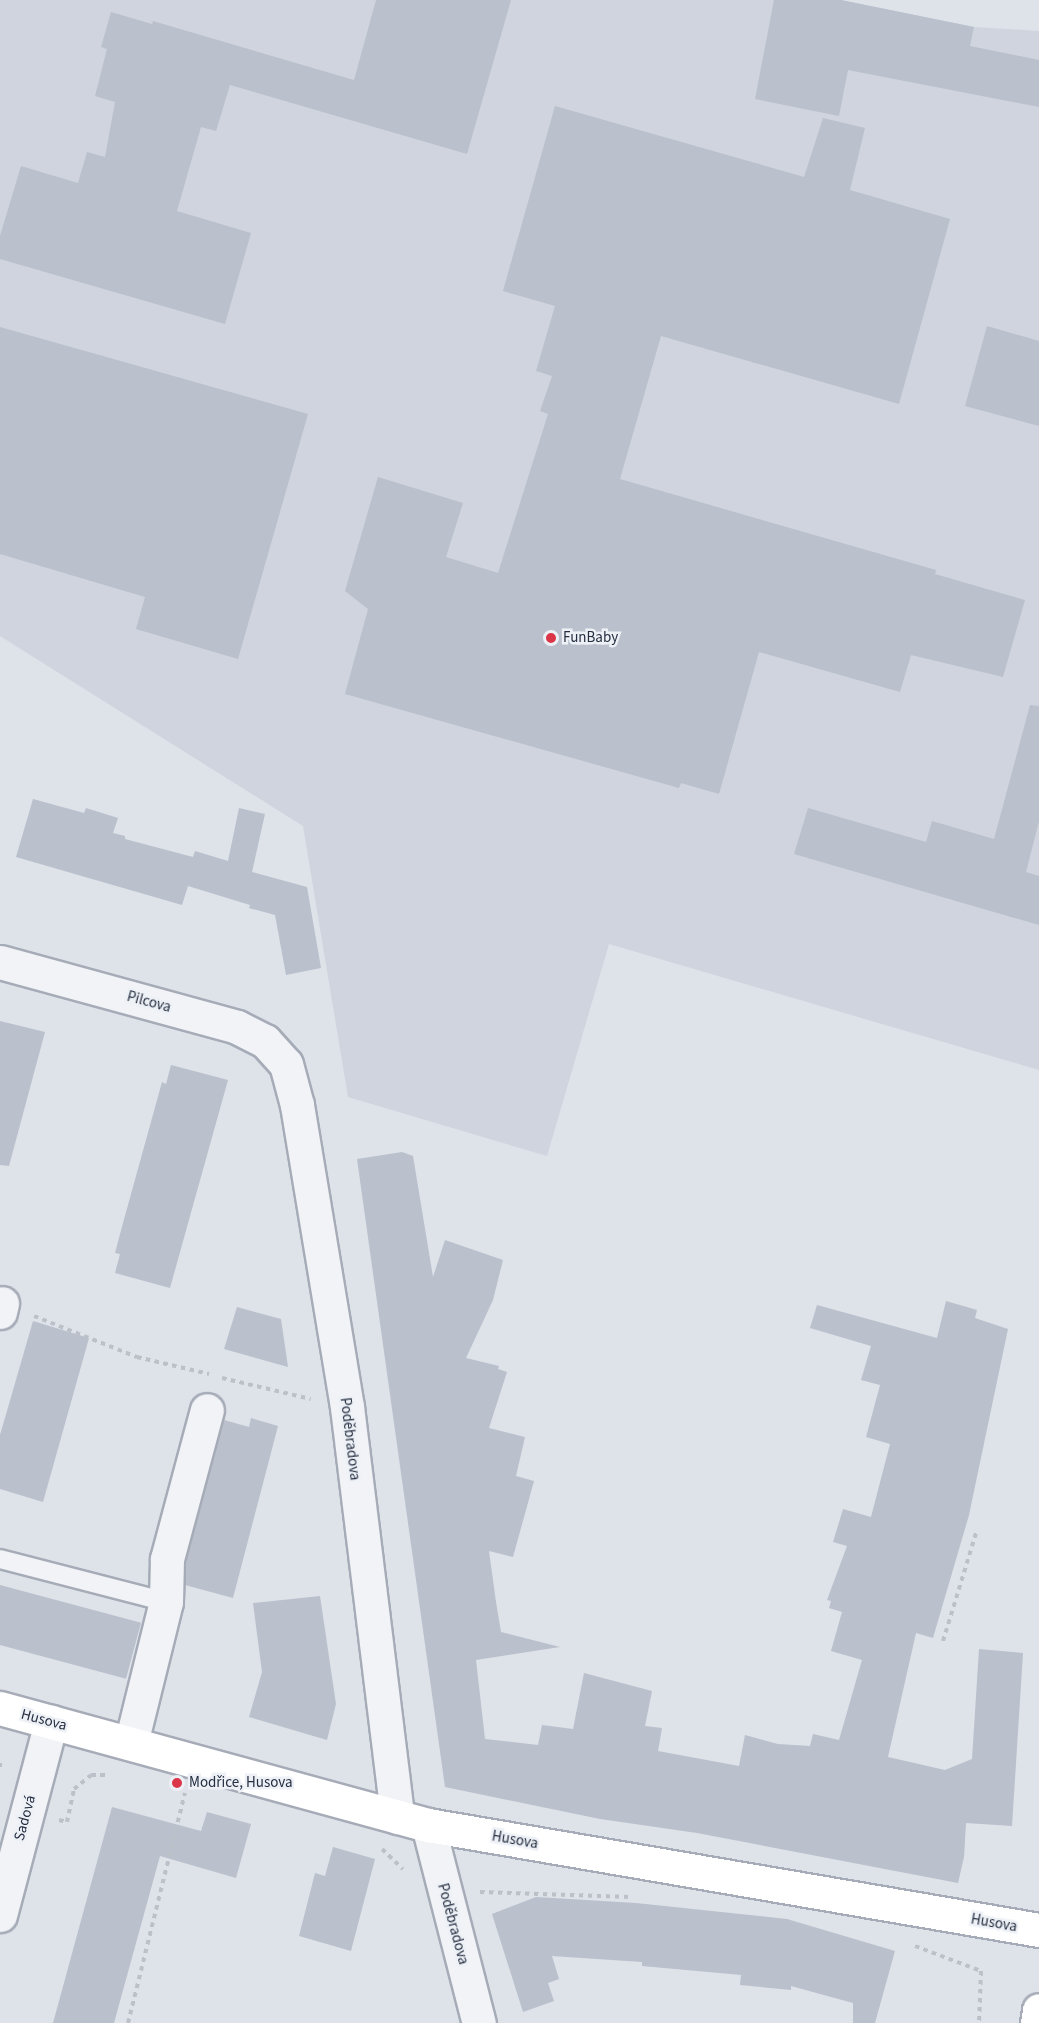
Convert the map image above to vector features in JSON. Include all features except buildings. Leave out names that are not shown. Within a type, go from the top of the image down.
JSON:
[{"type":"street","name":"Pilcova","points":[[0,962],[237,1027],[265,1041],[286,1064]]},
{"type":"street","name":"Poděbradova","points":[[286,1064],[297,1105],[347,1407],[397,1817]]},
{"type":"street","points":[[131,1743],[166,1602],[167,1560],[207,1410]]},
{"type":"street","name":"Husova","points":[[0,1708],[428,1825],[1039,1930]]},
{"type":"street","name":"Sadová","points":[[0,1915],[51,1722]]},
{"type":"street","name":"Poděbradova","points":[[428,1825],[479,2023]]},
{"type":"street","points":[[1036,2023],[1039,2010]]},
{"type":"lane","points":[[0,1559],[166,1602]]},
{"type":"path","points":[[1,1307],[137,1357],[347,1407]]},
{"type":"path","points":[[943,1641],[977,1530]]},
{"type":"path","points":[[27,1812],[67,1822],[74,1789],[91,1775],[113,1774]]},
{"type":"path","points":[[175,1789],[196,1795]]},
{"type":"path","points":[[128,2023],[186,1792]]},
{"type":"path","points":[[372,1846],[383,1849],[402,1868],[413,1889],[638,1898]]},
{"type":"path","points":[[906,1943],[937,1952],[981,1971],[979,2023]]},
{"type":"shaded area","points":[[0,0],[841,0],[974,27],[1039,31],[1039,1070],[609,944],[547,1156],[348,1097],[303,826],[0,636]]},
{"type":"place","name":"FunBaby","points":[[551,638]]},
{"type":"place","name":"Modřice, Husova","points":[[177,1783]]}]
